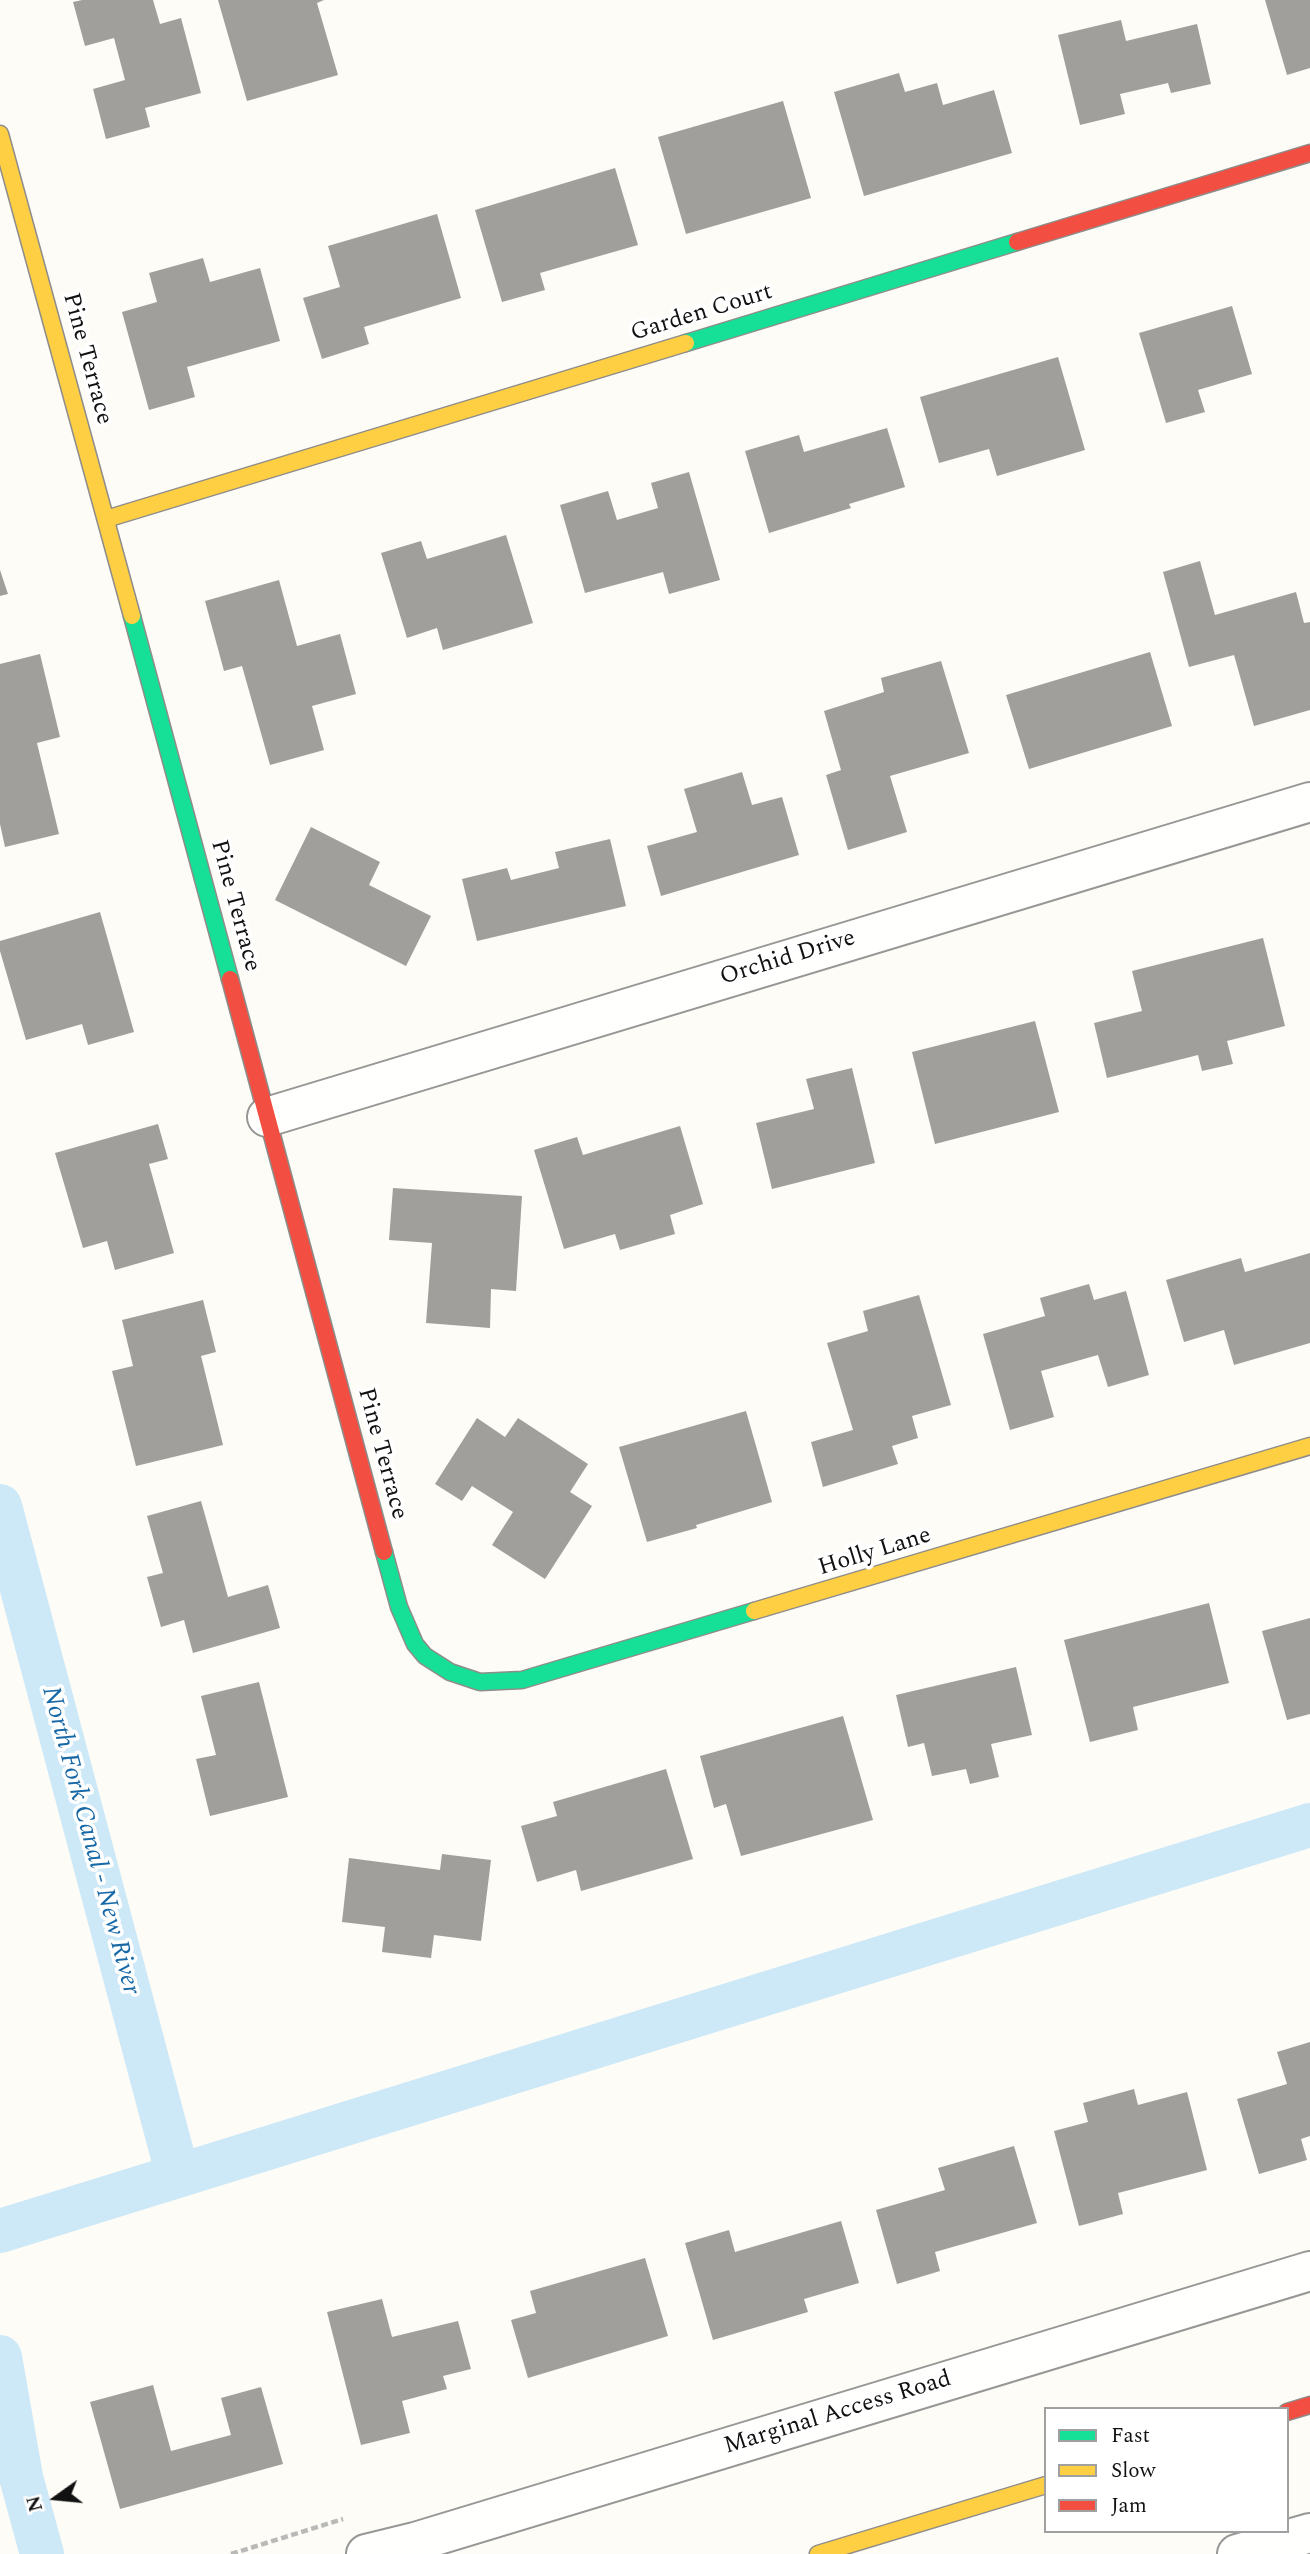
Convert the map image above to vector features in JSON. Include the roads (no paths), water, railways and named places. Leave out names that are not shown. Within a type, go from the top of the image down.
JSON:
[{"type":"street","name":"Pine Terrace","points":[[0,134],[107,519],[399,1607],[415,1644],[425,1656],[450,1672]]},
{"type":"street","name":"Garden Court","points":[[107,519],[1310,153]]},
{"type":"street","name":"Orchid Drive","points":[[267,1117],[1310,802]]},
{"type":"street","name":"Holly Lane","points":[[450,1672],[480,1682],[502,1683],[551,1673],[1310,1446]]},
{"type":"street","name":"Marginal Access Road","points":[[366,2554],[417,2548],[1310,2271]]},
{"type":"street","points":[[1289,2411],[1310,2405]]},
{"type":"street","points":[[818,2554],[1044,2486]]},
{"type":"street","points":[[1237,2554],[1310,2533]]},
{"type":"waterway","name":"North Fork Canal - New River","points":[[0,1506],[178,2176]]},
{"type":"waterway","points":[[0,2231],[1310,1825]]},
{"type":"waterway","points":[[0,2357],[21,2477],[42,2554]]}]
